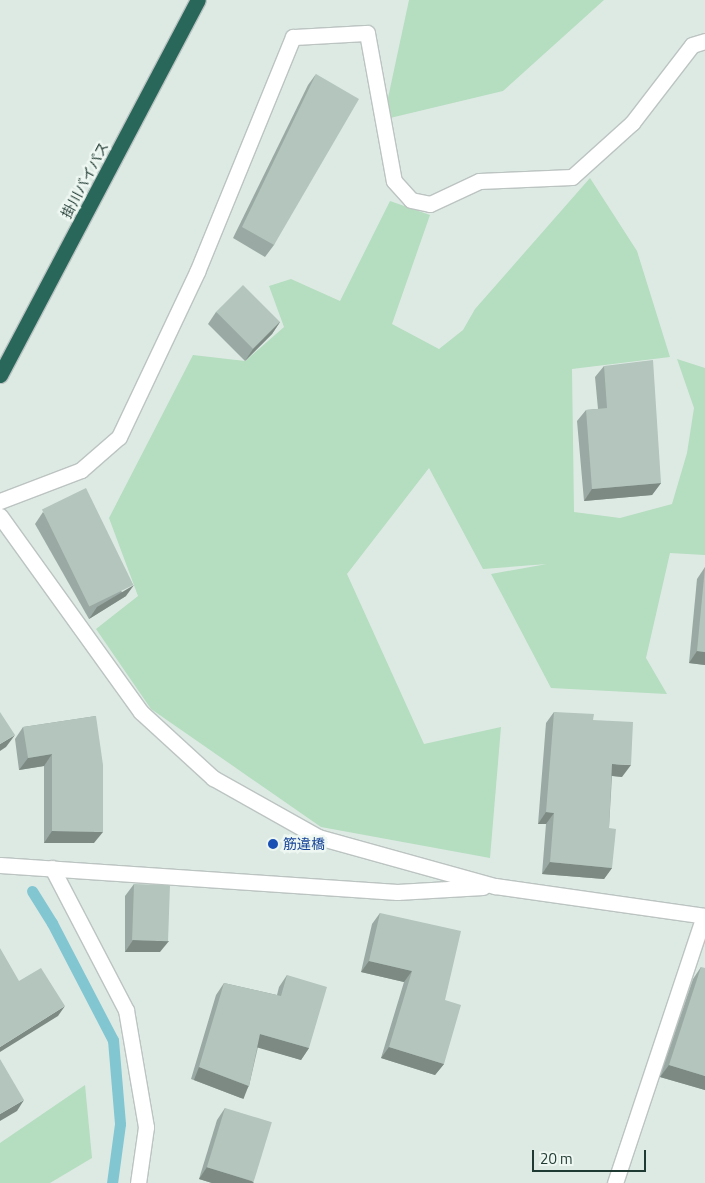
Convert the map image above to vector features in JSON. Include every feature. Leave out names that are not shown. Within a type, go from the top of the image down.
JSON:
[{"type":"highway","name":"掛川バイパス","points":[[0,375],[198,0]]},
{"type":"street","points":[[0,501],[81,470],[119,437],[198,272],[293,37],[367,33],[394,181],[410,200],[430,204],[479,181],[572,177],[632,123],[692,45],[705,41]]},
{"type":"street","points":[[0,516],[141,712],[213,778],[318,837],[495,886],[704,916],[615,1183]]},
{"type":"street","points":[[0,865],[397,892],[495,886]]},
{"type":"street","points":[[52,868],[126,1010],[146,1126],[138,1183]]},
{"type":"green space","points":[[409,0],[604,0],[503,91],[390,118],[388,98]]},
{"type":"green space","points":[[590,178],[637,251],[670,357],[572,369],[574,512],[620,518],[672,504],[687,453],[694,408],[677,359],[705,368],[705,555],[670,553],[646,658],[667,694],[551,688],[491,574],[547,564],[483,569],[429,468],[347,574],[424,744],[501,727],[490,858],[321,827],[151,709],[96,629],[138,596],[109,518],[193,355],[245,361],[284,327],[269,286],[291,279],[340,301],[390,201],[430,215],[392,324],[439,349],[463,330],[475,309]]},
{"type":"green space","points":[[85,1085],[92,1158],[50,1183],[0,1183],[0,1143]]},
{"type":"building","points":[[316,74],[359,99],[274,245],[242,227]]},
{"type":"building","points":[[243,285],[280,322],[253,349],[216,312]]},
{"type":"building","points":[[653,360],[661,483],[592,489],[586,410],[607,408],[604,366]]},
{"type":"building","points":[[86,488],[133,585],[89,607],[42,509]]},
{"type":"building","points":[[705,567],[705,652],[697,651]]},
{"type":"building","points":[[0,712],[15,735],[0,744]]},
{"type":"building","points":[[554,712],[594,714],[593,720],[633,722],[631,765],[612,764],[609,828],[616,829],[612,868],[550,862],[554,813],[546,812]]},
{"type":"building","points":[[96,716],[103,765],[103,832],[52,831],[52,754],[28,758],[23,727]]},
{"type":"building","points":[[134,884],[170,885],[168,941],[132,940]]},
{"type":"building","points":[[380,913],[461,931],[445,1000],[461,1005],[444,1064],[389,1047],[412,971],[369,961]]},
{"type":"building","points":[[0,948],[19,981],[41,968],[65,1006],[0,1047]]},
{"type":"building","points":[[701,967],[705,968],[705,1076],[669,1065]]},
{"type":"building","points":[[287,975],[327,987],[309,1048],[260,1034],[249,1086],[199,1067],[224,983],[281,996]]},
{"type":"building","points":[[0,1059],[24,1100],[0,1114]]},
{"type":"building","points":[[225,1108],[272,1122],[254,1182],[207,1167]]},
{"type":"waterway","points":[[32,891],[52,923],[113,1040],[120,1124],[112,1183]]},
{"type":"place","name":"筋違橋","points":[[273,844]]}]
